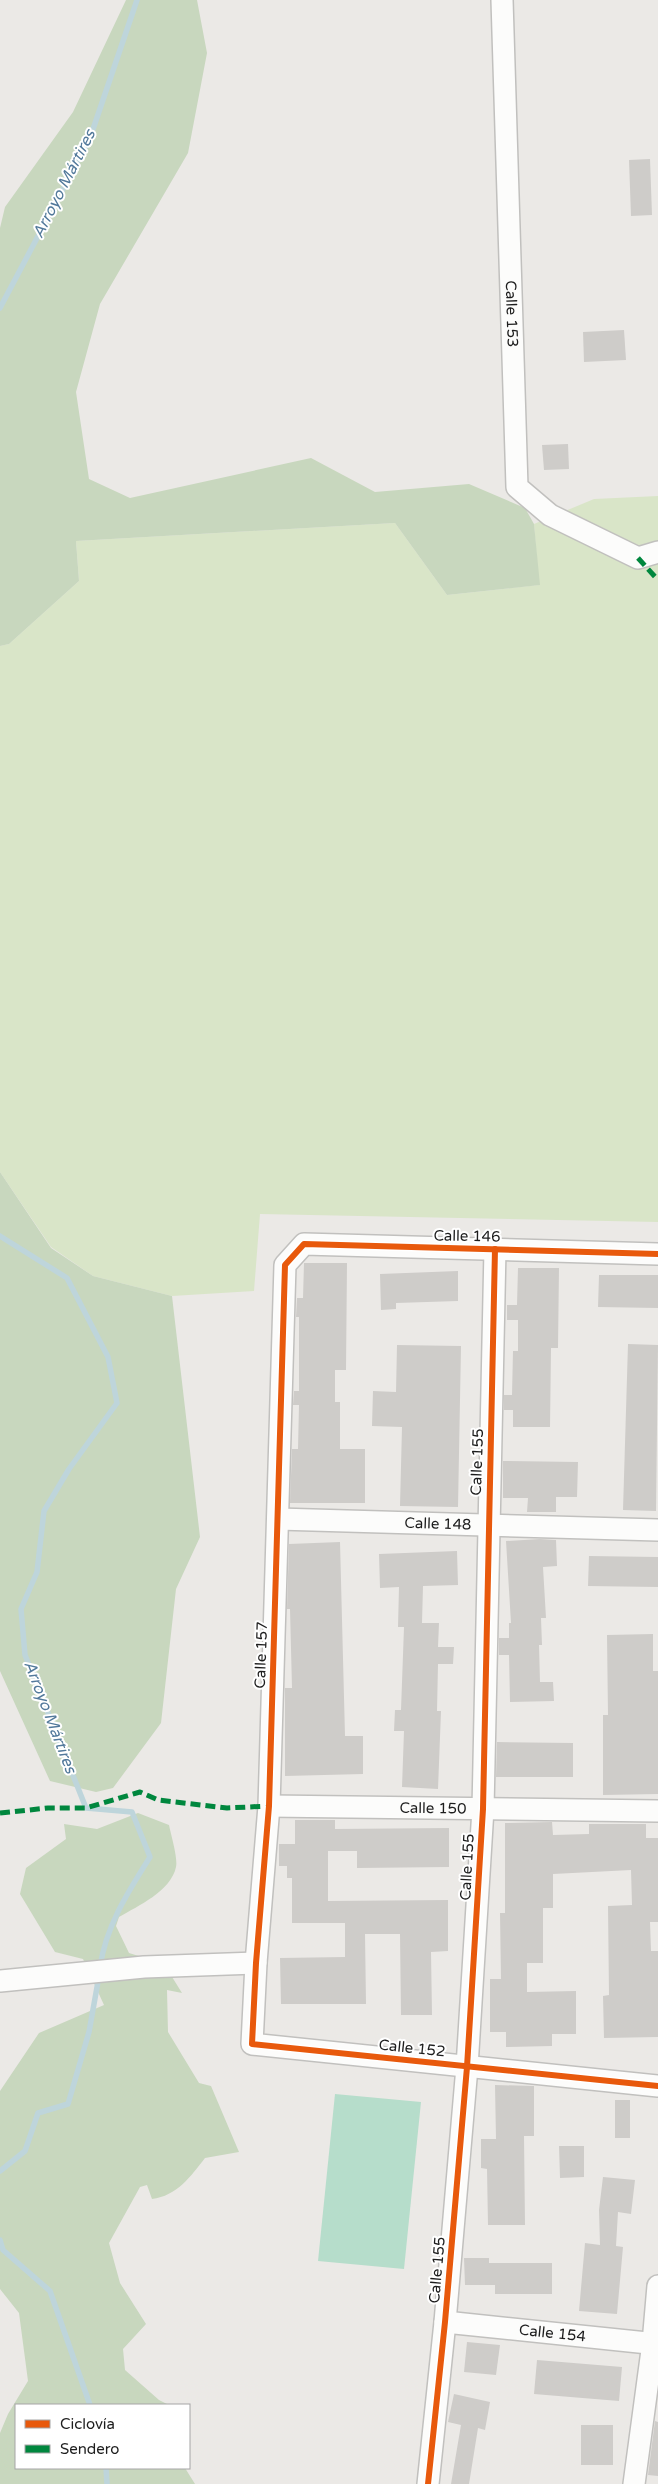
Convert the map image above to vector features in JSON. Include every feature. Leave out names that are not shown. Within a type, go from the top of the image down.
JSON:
[{"type":"street","name":"Calle 153","points":[[502,0],[517,487],[550,515],[648,555]]},
{"type":"street","name":"Calle 146","points":[[285,1265],[304,1244],[658,1254]]},
{"type":"street","name":"Calle 155","points":[[428,2484],[446,2322],[467,2067],[483,1809],[487,1525],[495,1249]]},
{"type":"street","name":"Calle 157","points":[[252,2044],[256,1963],[269,1806],[285,1265]]},
{"type":"street","name":"Calle 148","points":[[278,1519],[658,1530]]},
{"type":"street","name":"Calle 150","points":[[269,1806],[658,1811]]},
{"type":"street","points":[[0,1981],[144,1967],[256,1963]]},
{"type":"street","name":"Calle 152","points":[[252,2044],[658,2086]]},
{"type":"street","points":[[634,2484],[656,2343],[658,2286]]},
{"type":"street","name":"Calle 154","points":[[446,2322],[656,2343]]},
{"type":"green space","points":[[126,0],[197,0],[207,53],[188,153],[100,304],[76,392],[89,479],[130,498],[311,458],[375,492],[469,484],[525,508],[534,524],[540,585],[447,595],[395,523],[76,541],[79,581],[9,644],[0,646],[0,228],[5,207],[73,112]]},
{"type":"green space","points":[[658,496],[658,1222],[260,1214],[254,1291],[172,1296],[93,1276],[51,1247],[0,1172],[0,646],[9,644],[79,581],[76,541],[395,523],[447,595],[539,585],[534,524],[594,499]]},
{"type":"green space","points":[[0,1172],[51,1248],[93,1276],[172,1296],[200,1537],[176,1589],[161,1723],[113,1788],[96,1792],[50,1781],[0,1671]]},
{"type":"green space","points":[[138,1813],[169,1825],[176,1863],[173,1876],[153,1897],[119,1917],[116,1926],[129,1953],[164,1964],[182,1993],[167,1990],[168,2032],[199,2083],[211,2086],[239,2152],[205,2158],[183,2184],[161,2197],[152,2199],[147,2185],[140,2187],[109,2243],[120,2283],[146,2324],[123,2349],[125,2370],[159,2400],[167,2404],[15,2404],[15,2469],[186,2469],[195,2484],[0,2484],[0,2433],[8,2414],[28,2381],[19,2313],[0,2289],[0,2091],[39,2033],[104,2005],[83,1959],[55,1952],[20,1894],[26,1868],[66,1839],[64,1824],[97,1829]]},
{"type":"green space","points":[[335,2094],[421,2102],[404,2269],[318,2261]]},
{"type":"building","points":[[650,159],[652,215],[631,216],[629,160]]},
{"type":"building","points":[[624,330],[626,360],[584,362],[583,332]]},
{"type":"building","points":[[568,444],[569,469],[544,470],[542,445]]},
{"type":"building","points":[[304,1263],[347,1263],[346,1370],[335,1370],[335,1402],[340,1402],[340,1449],[365,1449],[365,1503],[290,1503],[292,1449],[298,1449],[299,1405],[293,1405],[294,1391],[299,1391],[299,1317],[296,1317],[297,1298],[303,1298]]},
{"type":"building","points":[[518,1268],[559,1268],[558,1348],[551,1348],[550,1427],[513,1427],[513,1410],[504,1410],[504,1395],[512,1395],[513,1351],[518,1351],[518,1320],[507,1320],[507,1305],[517,1305]]},
{"type":"building","points":[[458,1271],[458,1301],[396,1303],[396,1309],[381,1310],[380,1274]]},
{"type":"building","points":[[599,1275],[658,1275],[658,1308],[598,1307]]},
{"type":"building","points":[[628,1344],[658,1345],[656,1511],[623,1510]]},
{"type":"building","points":[[397,1345],[461,1346],[458,1507],[400,1506],[402,1427],[372,1426],[373,1391],[396,1392]]},
{"type":"building","points":[[503,1461],[578,1462],[577,1497],[556,1497],[556,1512],[527,1512],[528,1498],[503,1498]]},
{"type":"building","points":[[556,1540],[557,1566],[543,1567],[546,1618],[541,1618],[542,1645],[539,1645],[540,1682],[553,1682],[554,1701],[510,1702],[509,1655],[499,1655],[499,1638],[509,1638],[509,1623],[511,1623],[506,1541]]},
{"type":"building","points":[[340,1542],[345,1736],[363,1736],[363,1774],[285,1776],[285,1688],[292,1688],[290,1609],[287,1609],[289,1544]]},
{"type":"building","points":[[457,1551],[458,1585],[423,1586],[422,1623],[439,1623],[438,1647],[454,1647],[453,1664],[438,1664],[437,1711],[441,1711],[438,1789],[402,1787],[404,1731],[394,1731],[395,1710],[401,1710],[404,1627],[398,1627],[399,1587],[380,1588],[379,1554]]},
{"type":"building","points":[[589,1556],[658,1557],[658,1587],[588,1586]]},
{"type":"building","points":[[653,1634],[653,1671],[658,1671],[658,1794],[603,1795],[603,1715],[608,1715],[607,1635]]},
{"type":"building","points":[[497,1742],[573,1743],[573,1777],[496,1777]]},
{"type":"building","points":[[295,1820],[335,1820],[335,1829],[449,1828],[449,1867],[357,1868],[357,1851],[328,1851],[328,1901],[448,1900],[448,1951],[431,1952],[432,2015],[401,2015],[400,1934],[365,1934],[366,2004],[281,2004],[280,1958],[345,1957],[345,1923],[292,1923],[292,1878],[287,1878],[287,1866],[279,1866],[279,1844],[295,1844]]},
{"type":"building","points":[[552,1822],[553,1835],[589,1834],[589,1824],[646,1824],[646,1838],[658,1838],[658,1922],[650,1922],[651,1951],[658,1951],[658,2037],[604,2038],[603,1996],[609,1995],[608,1906],[632,1905],[631,1870],[553,1874],[553,1908],[543,1908],[543,1963],[527,1963],[527,1992],[576,1991],[576,2034],[552,2034],[552,2046],[506,2047],[506,2032],[490,2032],[490,1979],[501,1979],[500,1913],[505,1913],[505,1823]]},
{"type":"building","points":[[495,2085],[534,2086],[534,2136],[524,2136],[525,2225],[488,2225],[487,2169],[481,2168],[481,2139],[496,2139]]},
{"type":"building","points":[[615,2100],[630,2100],[630,2138],[615,2138]]},
{"type":"building","points":[[559,2146],[584,2146],[584,2177],[560,2178]]},
{"type":"building","points":[[603,2177],[635,2180],[631,2214],[618,2212],[616,2246],[623,2247],[617,2314],[579,2311],[585,2243],[600,2245],[599,2210]]},
{"type":"building","points":[[464,2258],[489,2258],[489,2263],[552,2263],[552,2294],[495,2294],[495,2285],[465,2285]]},
{"type":"building","points":[[467,2342],[500,2345],[496,2375],[464,2372]]},
{"type":"building","points":[[537,2360],[622,2367],[619,2401],[534,2394]]},
{"type":"building","points":[[454,2394],[490,2402],[485,2430],[478,2428],[469,2484],[451,2484],[461,2425],[448,2422]]},
{"type":"building","points":[[655,2421],[658,2422],[658,2476],[648,2475]]},
{"type":"building","points":[[581,2425],[613,2425],[613,2465],[581,2465]]},
{"type":"waterway","name":"Arroyo Mártires","points":[[0,308],[90,138],[137,0]]},
{"type":"waterway","name":"Arroyo Mártires","points":[[0,1236],[67,1278],[108,1357],[117,1403],[69,1469],[44,1511],[37,1572],[21,1609],[25,1655],[86,1808],[132,1812],[150,1857],[126,1896],[113,1923],[107,1937],[100,1967]]},
{"type":"waterway","name":"Arroyo Mártires","points":[[0,2171],[25,2151],[38,2113],[68,2104],[89,2032],[99,1976]]},
{"type":"waterway","name":"Arroyo Mártires","points":[[0,2240],[3,2250],[50,2291],[90,2404]]},
{"type":"waterway","name":"Arroyo Mártires","points":[[106,2469],[107,2484]]},
{"type":"marked path","points":[[638,558],[658,580]]},
{"type":"marked path","points":[[0,1813],[48,1808],[86,1808],[140,1792],[158,1800],[227,1808],[269,1806]]},
{"type":"cycle path","points":[[658,1254],[304,1244],[285,1265],[269,1806],[256,1963],[252,2044],[658,2086]]},
{"type":"cycle path","points":[[428,2484],[445,2322],[467,2067],[483,1809],[495,1249]]}]
